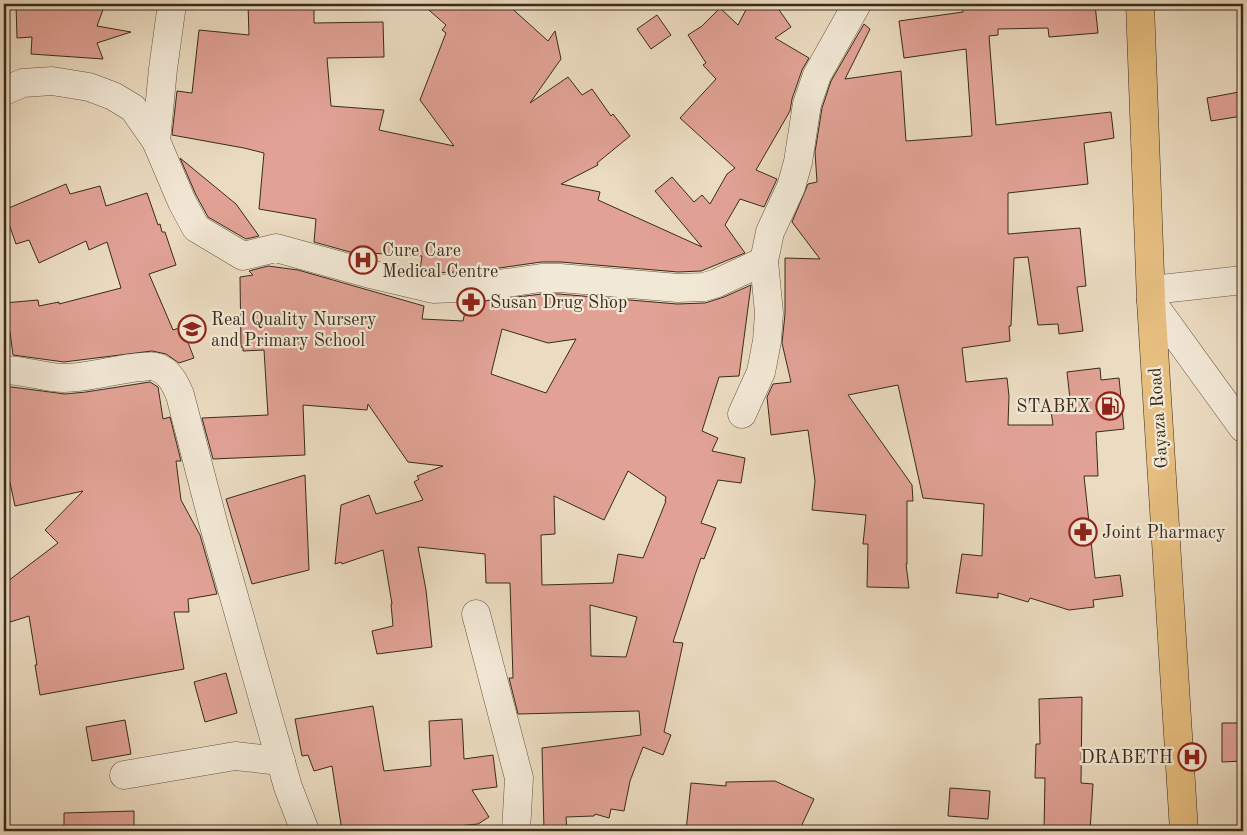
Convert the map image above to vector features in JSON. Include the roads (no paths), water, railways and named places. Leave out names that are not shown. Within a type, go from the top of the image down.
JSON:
[{"type":"main road","name":"Gayaza Road","points":[[1140,4],[1152,296],[1184,831]]},
{"type":"street","points":[[156,141],[172,4]]},
{"type":"street","points":[[742,414],[761,372],[767,341],[769,313],[764,261],[765,249],[770,232],[791,187],[798,162],[807,104],[817,75],[857,4]]},
{"type":"street","points":[[4,91],[23,83],[52,81],[89,87],[113,96],[132,108],[156,141],[182,202],[196,228],[243,256],[276,248],[433,289],[479,287],[540,278],[678,288],[704,287],[764,261]]},
{"type":"street","points":[[1243,280],[1152,296],[1243,428]]},
{"type":"street","points":[[4,370],[66,378],[127,368],[154,366],[164,371],[173,380],[180,394],[214,526],[281,761],[304,831]]},
{"type":"street","points":[[476,614],[519,778],[516,831]]},
{"type":"street","points":[[124,775],[235,756],[281,761]]},
{"type":"place","name":"Cure Care Medical Centre","points":[[363,260]]},
{"type":"place","name":"Susan Drug Shop","points":[[471,302]]},
{"type":"place","name":"Real Quality Nursery and Primary School","points":[[192,329]]},
{"type":"place","name":"STABEX","points":[[1110,406]]},
{"type":"place","name":"Joint Pharmacy","points":[[1083,532]]},
{"type":"place","name":"DRABETH","points":[[1192,757]]}]
